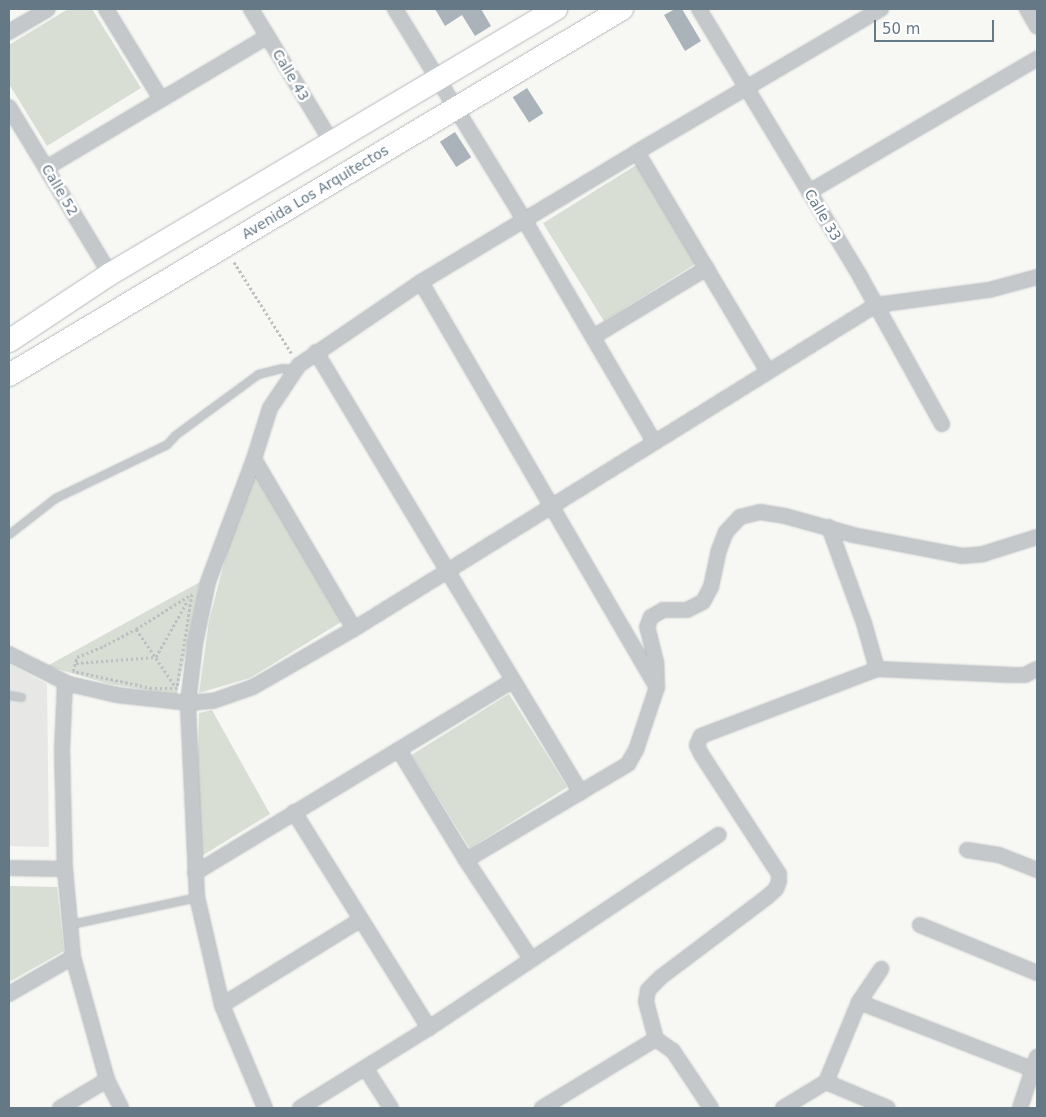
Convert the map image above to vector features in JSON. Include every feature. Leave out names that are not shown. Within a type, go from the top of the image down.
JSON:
[{"type":"main road","points":[[9,341],[110,274],[556,9]]},
{"type":"main road","name":"Avenida Los Arquitectos","points":[[9,375],[622,9]]},
{"type":"street","points":[[9,32],[48,9]]},
{"type":"street","points":[[106,9],[161,99]]},
{"type":"street","name":"Calle 43","points":[[251,9],[331,141]]},
{"type":"street","points":[[395,9],[525,221],[654,442]]},
{"type":"street","name":"Calle 33","points":[[699,9],[876,305],[942,424]]},
{"type":"street","points":[[264,1108],[222,1005],[197,897],[188,703],[195,644],[198,595],[208,582],[254,459],[270,408],[298,367],[316,352],[421,282],[746,87],[882,9]]},
{"type":"street","points":[[1027,9],[1037,26]]},
{"type":"street","points":[[46,168],[268,36]]},
{"type":"street","points":[[809,192],[1037,59]]},
{"type":"street","name":"Calle 52","points":[[9,107],[110,274]]},
{"type":"street","points":[[637,152],[768,372]]},
{"type":"street","points":[[593,337],[706,268]]},
{"type":"street","points":[[9,654],[65,682],[117,695],[188,703],[213,701],[252,687],[354,629],[876,305],[989,290],[1037,277]]},
{"type":"street","points":[[421,282],[657,687]]},
{"type":"street","points":[[316,352],[581,793]]},
{"type":"street","points":[[254,459],[354,629]]},
{"type":"street","points":[[466,860],[628,764],[636,750],[657,687],[656,662],[647,627],[651,617],[663,610],[687,610],[703,602],[711,587],[719,550],[726,532],[740,517],[760,512],[829,527],[853,535],[962,556],[982,554],[1037,537]]},
{"type":"street","points":[[829,527],[861,615],[877,668]]},
{"type":"street","points":[[711,1108],[673,1051],[656,1039],[646,1002],[648,990],[661,977],[766,898],[776,889],[779,874],[701,754],[697,745],[701,736],[877,668],[1012,675],[1024,674],[1037,669]]},
{"type":"street","points":[[195,873],[512,681]]},
{"type":"street","points":[[65,682],[62,750],[65,869],[74,957],[106,1080],[121,1108]]},
{"type":"street","points":[[399,750],[466,860],[531,959]]},
{"type":"street","points":[[294,812],[429,1028]]},
{"type":"street","points":[[300,1108],[366,1069],[429,1028],[531,959],[579,930],[718,835]]},
{"type":"street","points":[[967,850],[999,855],[1037,870]]},
{"type":"street","points":[[9,868],[65,869]]},
{"type":"street","points":[[222,1005],[360,920]]},
{"type":"street","points":[[920,925],[1037,973]]},
{"type":"street","points":[[9,994],[74,957]]},
{"type":"street","points":[[783,1108],[826,1082],[859,1002],[881,968]]},
{"type":"street","points":[[859,1002],[1036,1066],[1020,1108]]},
{"type":"street","points":[[542,1108],[656,1039]]},
{"type":"street","points":[[366,1069],[391,1108]]},
{"type":"street","points":[[60,1108],[106,1080]]},
{"type":"street","points":[[826,1082],[888,1108]]},
{"type":"lane","points":[[9,534],[55,498],[167,444],[175,435],[258,374],[282,368],[298,367]]},
{"type":"lane","points":[[9,695],[21,697]]},
{"type":"lane","points":[[71,924],[197,897]]},
{"type":"path","points":[[224,246],[298,367]]},
{"type":"path","points":[[177,688],[152,688],[73,671],[77,657],[104,646],[198,595]]},
{"type":"path","points":[[156,657],[198,595]]},
{"type":"path","points":[[177,688],[198,595]]},
{"type":"path","points":[[136,628],[177,688]]},
{"type":"path","points":[[76,664],[156,657]]},
{"type":"shaded area","points":[[68,9],[92,9],[141,88],[47,146],[9,84],[9,45]]},
{"type":"shaded area","points":[[638,164],[699,262],[604,321],[543,223]]},
{"type":"shaded area","points":[[255,468],[346,619],[250,678],[199,693],[209,621],[230,540]]},
{"type":"shaded area","points":[[200,582],[177,695],[109,684],[47,666]]},
{"type":"shaded area","points":[[9,664],[47,684],[49,847],[9,846]]},
{"type":"shaded area","points":[[509,694],[567,787],[470,848],[411,755]]},
{"type":"shaded area","points":[[212,710],[270,814],[200,857],[197,791],[199,713]]},
{"type":"shaded area","points":[[9,886],[57,887],[64,951],[9,982]]},
{"type":"building","points":[[435,9],[481,9],[491,26],[475,36],[462,15],[445,26]]},
{"type":"building","points":[[675,9],[682,9],[701,41],[685,51],[664,15]]},
{"type":"building","points":[[527,88],[543,113],[529,122],[513,97]]},
{"type":"building","points":[[455,132],[471,157],[456,167],[440,142]]}]
